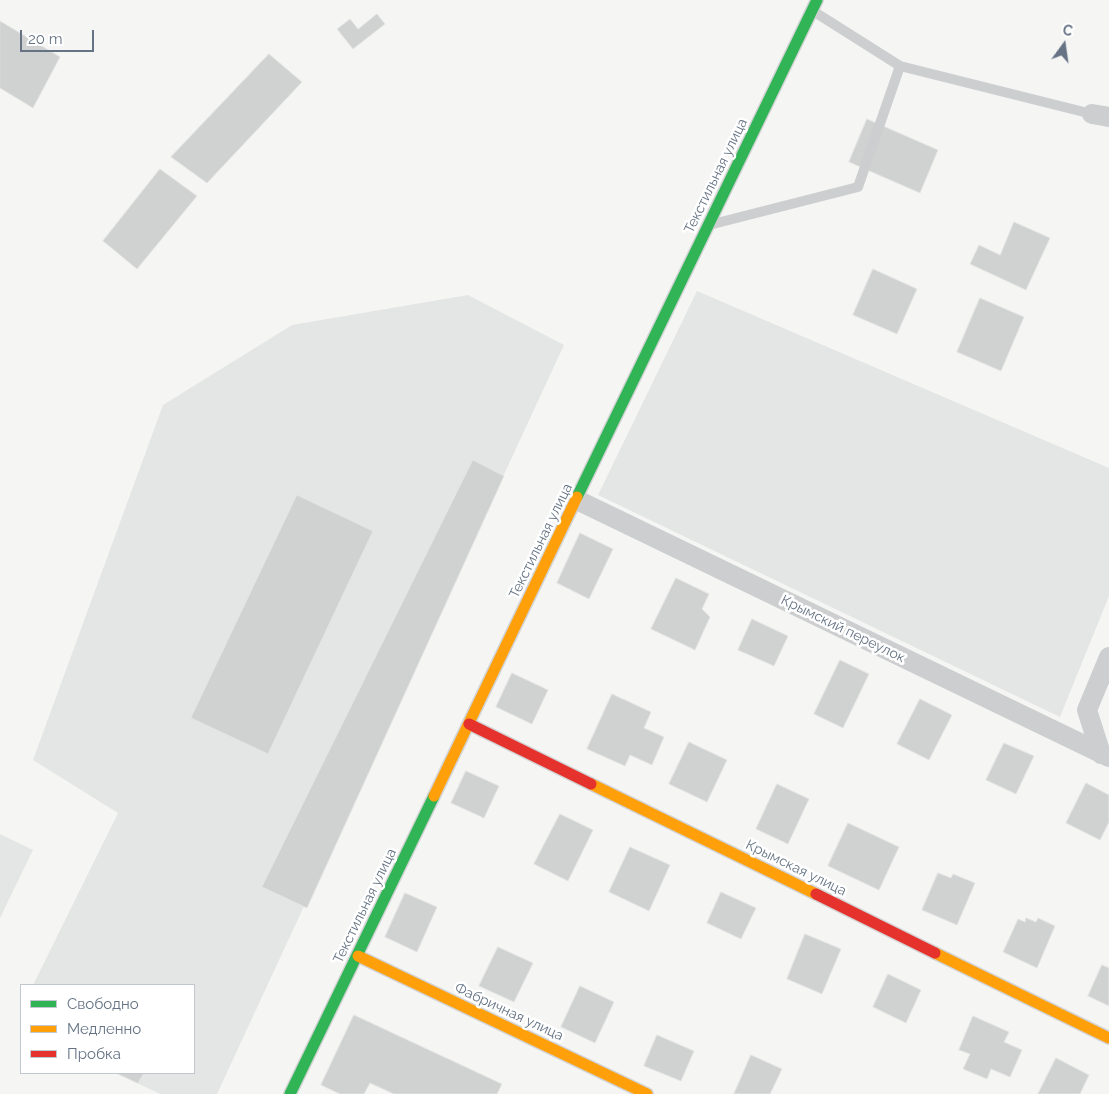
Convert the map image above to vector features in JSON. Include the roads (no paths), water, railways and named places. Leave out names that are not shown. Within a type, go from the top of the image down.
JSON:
[{"type":"street","name":"Текстильная улица","points":[[290,1094],[815,5]]},
{"type":"street","name":"Крымский переулок","points":[[577,500],[1105,756]]},
{"type":"street","points":[[1105,756],[1088,710],[1109,657]]},
{"type":"street","name":"Крымская улица","points":[[469,724],[1109,1038]]},
{"type":"street","name":"Фабричная улица","points":[[358,956],[647,1094]]},
{"type":"lane","points":[[815,5],[900,66],[1100,115]]},
{"type":"lane","points":[[710,225],[858,187],[900,66]]}]
